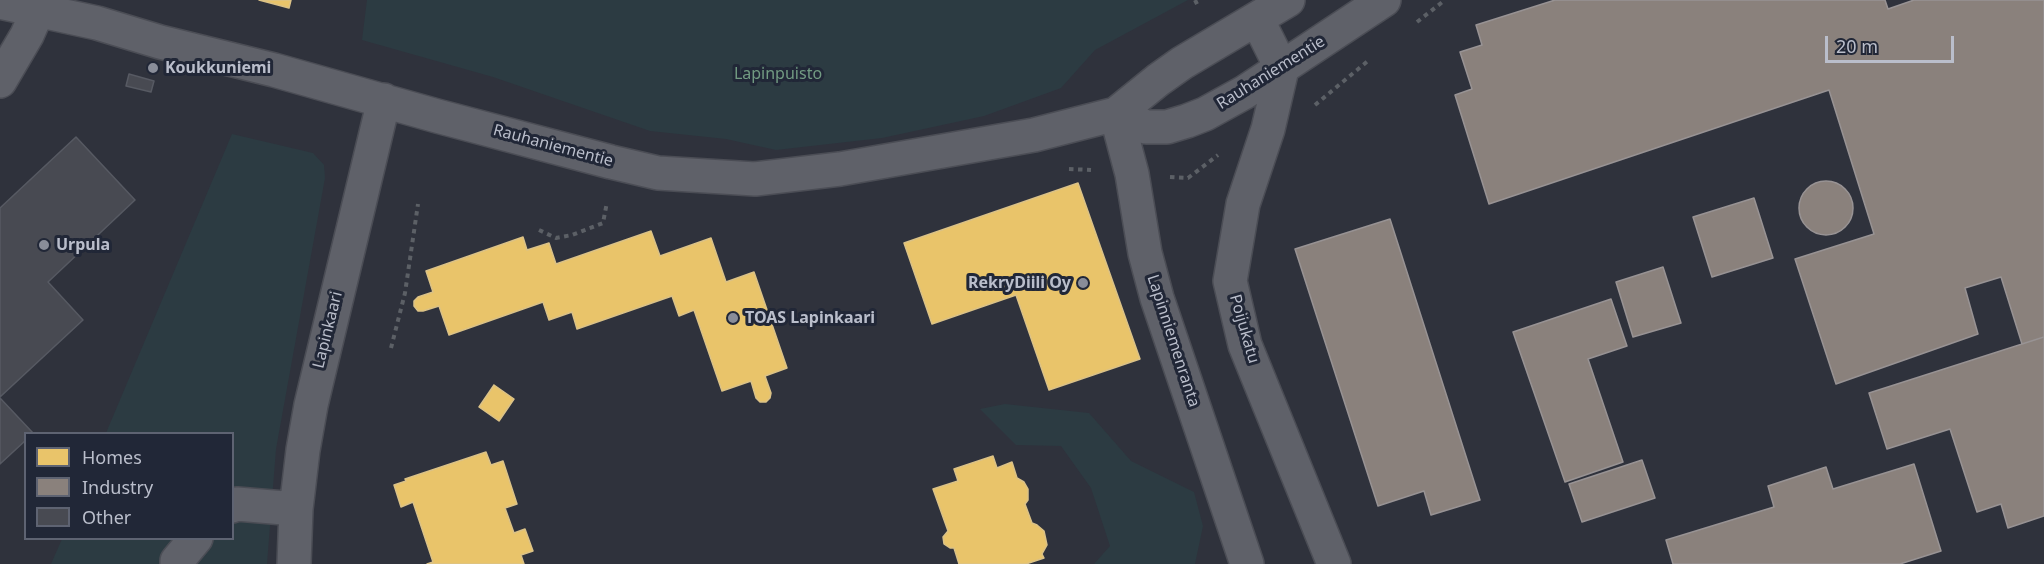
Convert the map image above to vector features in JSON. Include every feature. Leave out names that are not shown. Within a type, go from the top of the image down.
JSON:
[{"type":"street","name":"Rauhaniementie","points":[[0,2],[107,26],[437,116],[658,173],[755,179],[840,169],[1034,135],[1116,114],[1182,63],[1288,0]]},
{"type":"street","name":"Rauhaniementie","points":[[1116,114],[1146,127],[1167,127],[1187,122],[1245,93],[1384,0]]},
{"type":"street","points":[[0,81],[27,35],[38,10]]},
{"type":"street","points":[[1257,19],[1282,69]]},
{"type":"street","name":"Poijukatu","points":[[1282,69],[1268,129],[1243,204],[1230,281],[1245,345],[1334,564]]},
{"type":"street","name":"Lapinkaari","points":[[294,564],[296,509],[303,450],[315,384],[384,100]]},
{"type":"street","name":"Lapinniemenranta","points":[[1116,114],[1132,174],[1145,253],[1157,297],[1247,564]]},
{"type":"street","points":[[234,505],[296,509]]},
{"type":"street","points":[[177,564],[195,540]]},
{"type":"path","points":[[1188,178],[1224,151]]},
{"type":"path","points":[[539,230],[556,238],[603,224],[609,192]]},
{"type":"path","points":[[391,348],[405,293],[418,204]]},
{"type":"green space","name":"Lapinpuisto","points":[[367,0],[1188,0],[1095,50],[1061,88],[984,116],[882,138],[776,150],[726,139],[650,131],[493,77],[362,40]]},
{"type":"green space","points":[[232,134],[313,153],[324,165],[325,178],[276,449],[267,564],[51,564],[62,540],[234,540],[234,432],[106,432]]},
{"type":"green space","points":[[1005,404],[1089,413],[1131,461],[1194,492],[1203,526],[1195,564],[1094,564],[1110,546],[1091,488],[1061,446],[1016,445],[980,409]]},
{"type":"building: Homes","points":[[259,0],[291,0],[289,8]]},
{"type":"building: Homes","points":[[1078,183],[1140,359],[1049,390],[1016,295],[932,324],[904,243]]},
{"type":"building: Homes","name":"TOAS Lapinkaari","points":[[651,231],[660,256],[711,238],[726,282],[754,272],[787,368],[765,376],[771,393],[766,402],[760,402],[756,398],[751,381],[722,391],[694,310],[679,316],[672,296],[577,329],[572,312],[549,320],[543,302],[449,335],[439,306],[418,311],[414,306],[414,301],[418,297],[433,292],[426,271],[523,237],[527,250],[549,243],[556,264]]},
{"type":"building: Homes","points":[[494,385],[514,399],[499,421],[479,407]]},
{"type":"building: Homes","points":[[486,452],[491,465],[503,461],[517,504],[505,508],[514,533],[525,529],[533,551],[521,555],[524,564],[427,564],[433,562],[413,502],[401,507],[394,485],[406,481],[405,479]]},
{"type":"building: Homes","points":[[993,456],[997,468],[1012,462],[1017,478],[1024,482],[1028,489],[1028,500],[1025,504],[1032,523],[1044,531],[1047,545],[1042,554],[1044,558],[1026,564],[959,564],[954,548],[944,544],[943,537],[948,531],[933,489],[958,481],[954,469]]},
{"type":"building: Industry","points":[[1555,0],[1885,0],[1888,9],[1914,0],[2044,0],[2044,337],[2022,344],[2001,277],[1965,288],[1978,334],[1836,384],[1795,259],[1874,234],[1829,90],[1489,204],[1455,95],[1472,89],[1460,52],[1482,45],[1476,25]]},
{"type":"building: Industry","points":[[1821,181],[1831,181],[1841,185],[1849,193],[1853,208],[1849,223],[1841,231],[1831,235],[1821,235],[1811,231],[1803,223],[1799,213],[1799,203],[1803,193],[1811,185]]},
{"type":"building: Industry","points":[[1754,198],[1773,258],[1712,277],[1693,217]]},
{"type":"building: Industry","points":[[1390,219],[1480,500],[1431,515],[1424,491],[1378,506],[1295,249]]},
{"type":"building: Industry","points":[[1663,267],[1681,323],[1633,337],[1616,282]]},
{"type":"building: Industry","points":[[1611,299],[1627,346],[1588,359],[1623,462],[1565,482],[1513,332]]},
{"type":"building: Industry","points":[[2044,337],[2044,516],[2008,528],[2001,504],[1977,512],[1950,429],[1887,449],[1869,393]]},
{"type":"building: Industry","points":[[1642,460],[1655,498],[1582,522],[1569,484]]},
{"type":"building: Industry","points":[[1914,464],[1941,551],[1900,564],[1673,564],[1666,540],[1774,507],[1768,486],[1826,467],[1833,489]]},
{"type":"building: Other","points":[[129,74],[154,81],[151,92],[126,86]]},
{"type":"building: Other","name":"Urpula","points":[[76,137],[135,200],[48,282],[83,320],[0,397],[0,208]]},
{"type":"building: Other","points":[[0,398],[32,432],[24,432],[24,442],[0,464]]},
{"type":"place","name":"Koukkuniemi","points":[[153,68]]},
{"type":"place","name":"Urpula","points":[[44,245]]},
{"type":"place","name":"RekryDiili Oy","points":[[1083,283]]},
{"type":"place","name":"TOAS Lapinkaari","points":[[733,318]]}]
